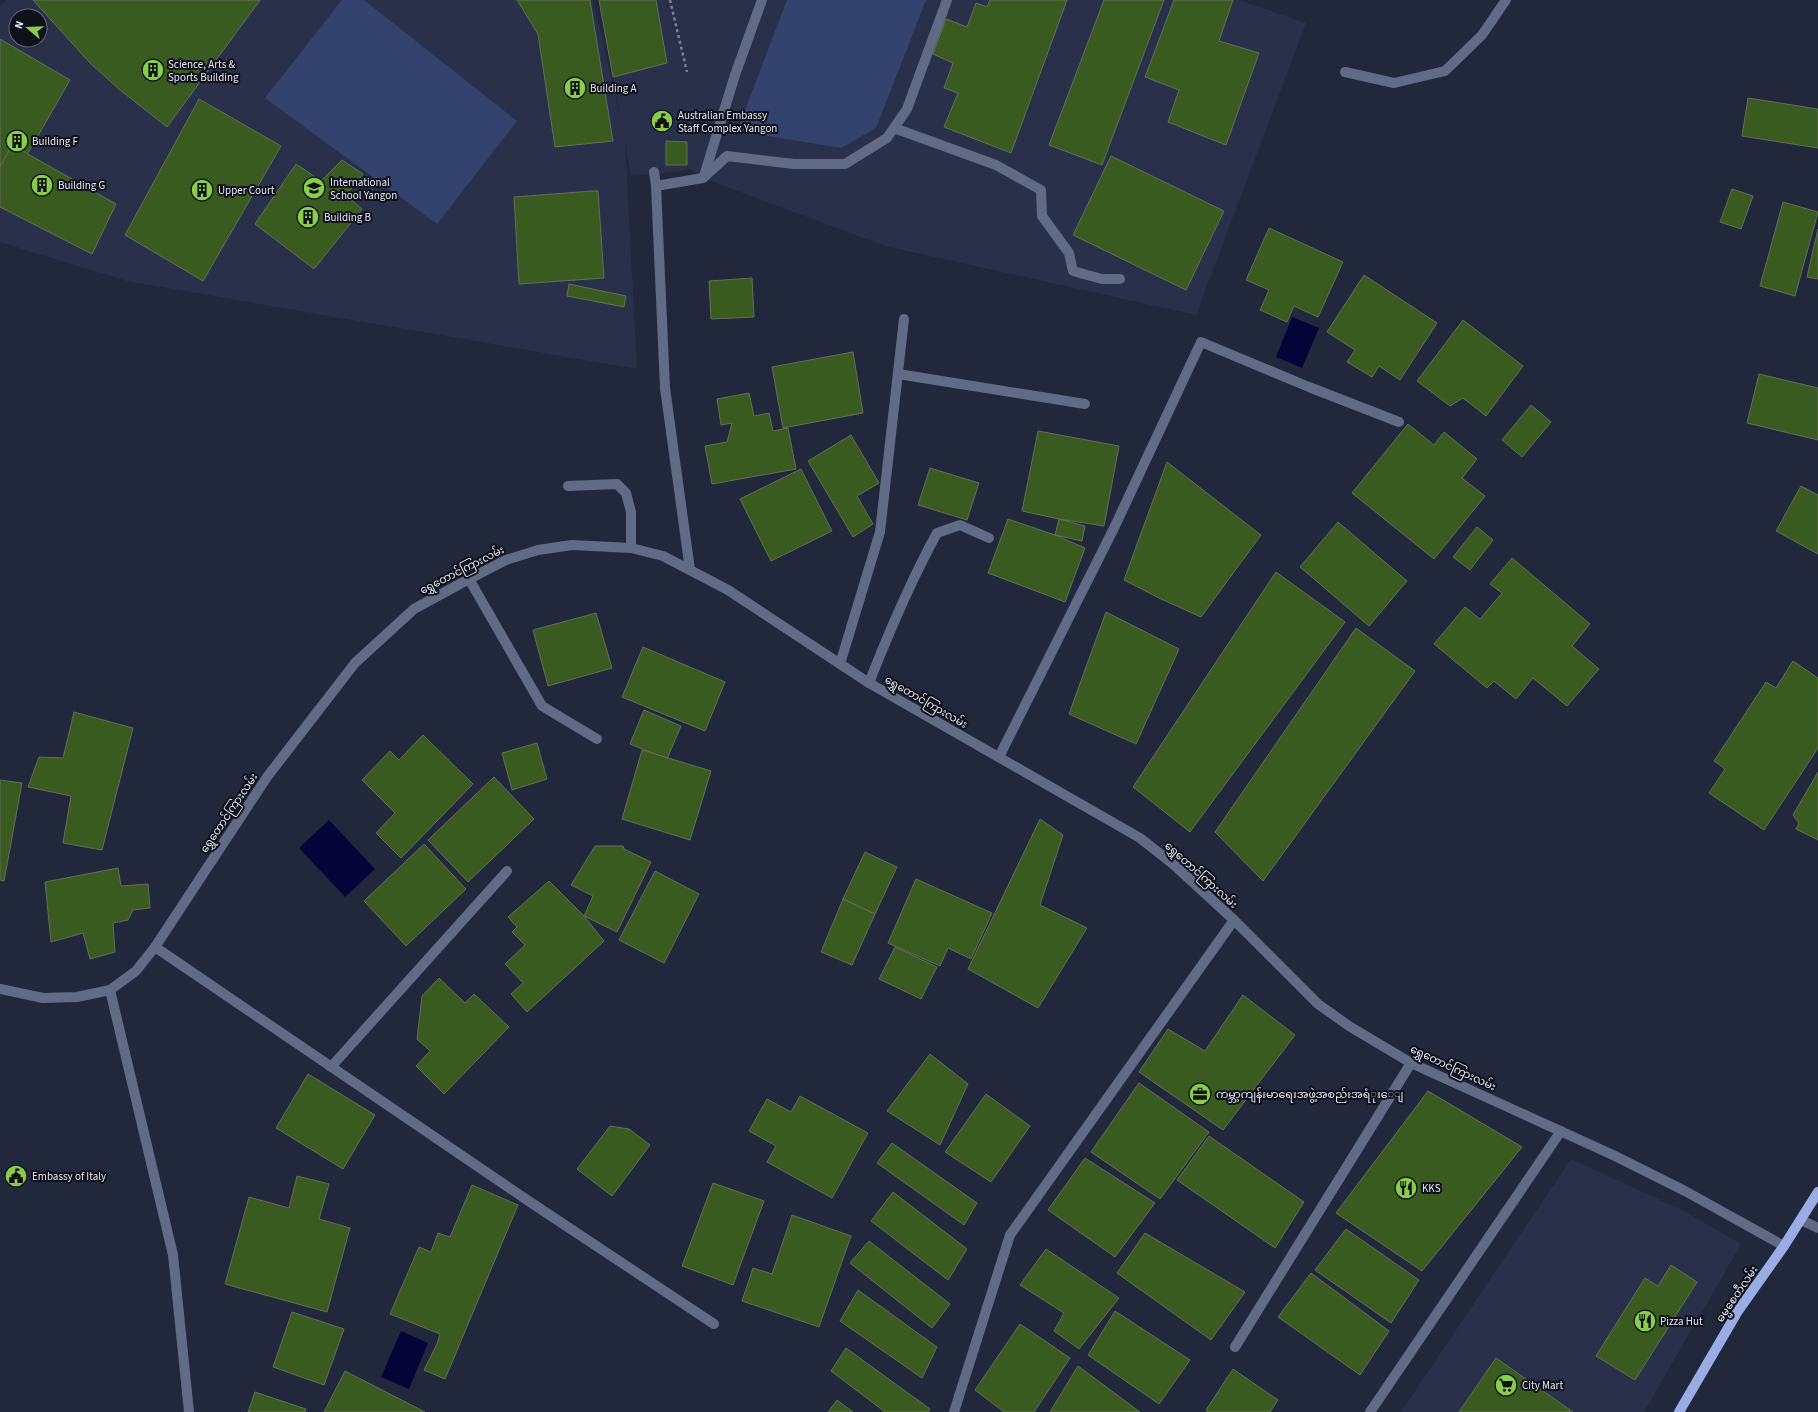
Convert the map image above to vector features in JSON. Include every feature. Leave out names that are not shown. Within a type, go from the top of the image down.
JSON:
[{"type":"main road","name":"ဓမ္မစေတီလမ်း","points":[[1679,1412],[1738,1311],[1784,1246],[1818,1192]]},
{"type":"street","points":[[703,178],[735,75],[762,0]]},
{"type":"street","points":[[656,186],[703,178],[727,156],[794,164],[845,164],[887,138],[907,109],[947,0]]},
{"type":"street","points":[[1345,72],[1394,82],[1446,71],[1482,35],[1506,0]]},
{"type":"street","points":[[894,128],[996,164],[1041,190],[1042,216],[1069,253],[1073,271],[1102,279],[1120,279]]},
{"type":"street","points":[[654,172],[656,186],[665,388],[690,570]]},
{"type":"street","points":[[840,664],[880,532],[904,318]]},
{"type":"street","points":[[999,758],[1115,526],[1201,342],[1309,387],[1399,422]]},
{"type":"street","points":[[898,374],[1085,404]]},
{"type":"street","points":[[568,486],[617,484],[626,493],[631,512],[631,548]]},
{"type":"street","points":[[869,683],[915,572],[937,533],[960,525],[989,538]]},
{"type":"street","name":"ရွှေတောင်ကြားလမ်း","points":[[110,990],[136,971],[155,947],[267,777],[355,663],[414,609],[506,560],[538,550],[572,545],[631,548],[663,556],[728,590],[869,683],[1140,838],[1173,864],[1234,920],[1318,1004],[1349,1026],[1411,1063],[1561,1131],[1685,1191],[1784,1246]]},
{"type":"street","points":[[469,579],[542,706],[597,739]]},
{"type":"street","points":[[331,1067],[507,871]]},
{"type":"street","points":[[954,1412],[1010,1235],[1234,920]]},
{"type":"street","points":[[155,947],[530,1202],[714,1324]]},
{"type":"street","points":[[0,988],[43,998],[77,997],[110,990],[173,1255],[189,1412]]},
{"type":"street","points":[[1235,1347],[1411,1063]]},
{"type":"street","points":[[1370,1412],[1561,1131]]},
{"type":"street","points":[[1801,1220],[1818,1228]]},
{"type":"path","points":[[670,0],[687,72]]},
{"type":"shaded area","points":[[7,0],[593,0],[620,115],[599,0],[1239,0],[1306,23],[1196,315],[885,246],[703,178],[687,167],[684,171],[631,176],[625,142],[637,369],[127,281],[0,242],[0,7]]},
{"type":"shaded area","points":[[342,0],[364,0],[517,121],[437,224],[265,98]]},
{"type":"shaded area","points":[[787,0],[926,0],[876,128],[841,148],[737,131]]},
{"type":"shaded area","points":[[1292,317],[1319,328],[1302,368],[1276,357]]},
{"type":"shaded area","points":[[329,820],[375,869],[345,897],[299,848]]},
{"type":"shaded area","points":[[1571,1159],[1682,1210],[1741,1244],[1644,1412],[1401,1412]]},
{"type":"shaded area","points":[[401,1331],[428,1343],[409,1389],[381,1377]]},
{"type":"building","name":"Science, Arts & Sports Building","points":[[33,0],[260,0],[167,127],[120,90],[90,63],[48,17],[48,8],[40,8]]},
{"type":"building","name":"Building A","points":[[517,0],[590,0],[613,141],[555,147],[538,34]]},
{"type":"building","points":[[599,0],[656,0],[667,63],[613,77]]},
{"type":"building","points":[[990,0],[1067,0],[1011,153],[944,127],[958,93],[944,88],[953,63],[933,54],[946,19],[967,27],[976,3],[987,7]]},
{"type":"building","points":[[1104,0],[1164,0],[1102,165],[1049,145]]},
{"type":"building","points":[[1174,0],[1233,0],[1219,41],[1259,53],[1226,145],[1168,122],[1179,90],[1145,77]]},
{"type":"building","name":"Building F","points":[[0,39],[8,44],[8,48],[15,48],[70,80],[0,202]]},
{"type":"building","points":[[1748,98],[1818,109],[1818,148],[1742,136]]},
{"type":"building","name":"Upper Court","points":[[199,99],[281,146],[203,281],[125,235]]},
{"type":"building","points":[[666,141],[687,142],[687,165],[666,165]]},
{"type":"building","name":"Building G","points":[[12,145],[116,204],[92,254],[0,207],[0,167]]},
{"type":"building","points":[[1111,156],[1224,211],[1186,290],[1073,235]]},
{"type":"building","name":"Building B","points":[[342,160],[363,174],[346,195],[362,209],[314,269],[255,224],[296,164],[321,181]]},
{"type":"building","points":[[1732,189],[1753,196],[1741,229],[1720,222]]},
{"type":"building","points":[[598,191],[604,278],[519,284],[514,197]]},
{"type":"building","points":[[1783,202],[1818,212],[1795,296],[1760,286]]},
{"type":"building","points":[[1269,228],[1343,262],[1318,317],[1294,306],[1287,322],[1260,310],[1269,290],[1246,280]]},
{"type":"building","points":[[1818,229],[1818,279],[1807,277]]},
{"type":"building","points":[[1364,275],[1437,323],[1400,380],[1379,366],[1372,377],[1347,362],[1355,350],[1327,332]]},
{"type":"building","points":[[752,278],[754,317],[711,319],[709,281]]},
{"type":"building","points":[[569,284],[626,296],[624,307],[567,296]]},
{"type":"building","points":[[1463,320],[1523,366],[1486,416],[1463,398],[1450,406],[1417,381]]},
{"type":"building","points":[[853,352],[863,413],[783,428],[772,367]]},
{"type":"building","points":[[1759,374],[1818,388],[1818,440],[1747,423]]},
{"type":"building","points":[[749,393],[754,416],[769,413],[773,431],[788,428],[796,469],[712,484],[705,446],[727,442],[732,423],[721,425],[717,399]]},
{"type":"building","points":[[1531,405],[1551,422],[1522,457],[1502,440]]},
{"type":"building","points":[[1408,424],[1434,445],[1444,432],[1477,459],[1462,478],[1485,496],[1434,559],[1352,493]]},
{"type":"building","points":[[1038,431],[1119,446],[1104,526],[1059,519],[1022,511]]},
{"type":"building","points":[[851,435],[879,483],[857,496],[873,524],[853,537],[808,461]]},
{"type":"building","points":[[1167,462],[1261,535],[1201,617],[1124,580]]},
{"type":"building","points":[[930,468],[979,483],[967,520],[918,505]]},
{"type":"building","points":[[801,469],[832,531],[771,561],[740,499]]},
{"type":"building","points":[[1801,486],[1818,495],[1818,554],[1776,531]]},
{"type":"building","points":[[1008,519],[1055,535],[1085,548],[1065,602],[988,573]]},
{"type":"building","points":[[1059,519],[1085,526],[1082,541],[1055,535]]},
{"type":"building","points":[[1338,522],[1407,581],[1369,626],[1300,567]]},
{"type":"building","points":[[1477,527],[1493,540],[1470,570],[1453,557]]},
{"type":"building","points":[[1512,558],[1590,624],[1572,646],[1599,669],[1567,706],[1533,678],[1516,699],[1494,681],[1487,688],[1434,644],[1465,607],[1480,619],[1502,593],[1490,584]]},
{"type":"building","points":[[1276,572],[1345,622],[1190,832],[1133,787]]},
{"type":"building","points":[[1106,612],[1179,649],[1136,744],[1069,714]]},
{"type":"building","points":[[596,613],[612,668],[548,686],[533,630]]},
{"type":"building","points":[[1356,628],[1415,671],[1263,881],[1215,832]]},
{"type":"building","points":[[643,647],[725,682],[705,731],[622,697]]},
{"type":"building","points":[[1793,661],[1818,678],[1818,748],[1764,830],[1709,793],[1725,769],[1714,761],[1766,682],[1776,688]]},
{"type":"building","points":[[644,710],[681,726],[667,759],[630,744]]},
{"type":"building","points":[[74,712],[133,728],[102,850],[63,843],[71,796],[28,787],[39,757],[63,758]]},
{"type":"building","points":[[423,735],[473,784],[401,858],[376,833],[395,813],[362,780],[390,751],[399,760]]},
{"type":"building","points":[[537,743],[547,779],[512,790],[502,753]]},
{"type":"building","points":[[642,750],[711,771],[690,840],[622,819]]},
{"type":"building","points":[[1818,772],[1818,840],[1796,829],[1799,823],[1793,815]]},
{"type":"building","points":[[494,777],[534,819],[468,882],[428,840]]},
{"type":"building","points":[[0,780],[22,783],[4,881],[0,880]]},
{"type":"building","points":[[1040,819],[1063,835],[1040,905],[1087,928],[1038,1008],[968,969]]},
{"type":"building","points":[[424,844],[466,889],[406,946],[364,901]]},
{"type":"building","points":[[595,846],[623,846],[624,849],[651,862],[617,932],[584,916],[593,896],[571,885]]},
{"type":"building","points":[[865,852],[897,867],[875,914],[843,899]]},
{"type":"building","points":[[118,868],[121,886],[148,884],[150,908],[133,910],[128,920],[113,923],[115,952],[90,959],[83,933],[51,942],[45,882]]},
{"type":"building","points":[[655,871],[699,894],[664,963],[619,940]]},
{"type":"building","points":[[916,879],[992,913],[971,959],[948,948],[940,966],[888,943]]},
{"type":"building","points":[[549,881],[584,916],[604,941],[527,1012],[511,994],[523,983],[505,964],[525,945],[512,932],[517,927],[508,917]]},
{"type":"building","points":[[843,899],[875,914],[852,965],[821,952]]},
{"type":"building","points":[[895,947],[937,967],[921,999],[879,979]]},
{"type":"building","points":[[439,978],[465,1003],[474,994],[509,1027],[444,1094],[416,1066],[430,1051],[417,1039],[422,996]]},
{"type":"building","points":[[1243,995],[1295,1035],[1223,1130],[1139,1072],[1168,1029],[1205,1051]]},
{"type":"building","points":[[930,1054],[968,1084],[940,1145],[887,1111]]},
{"type":"building","points":[[308,1074],[375,1115],[343,1169],[276,1128]]},
{"type":"building","points":[[1139,1083],[1209,1132],[1160,1199],[1091,1152]]},
{"type":"building","points":[[1428,1091],[1522,1147],[1422,1271],[1336,1213]]},
{"type":"building","points":[[986,1094],[1030,1126],[991,1182],[945,1152]]},
{"type":"building","points":[[800,1096],[868,1133],[832,1198],[767,1162],[776,1146],[749,1131],[767,1099],[791,1112]]},
{"type":"building","points":[[610,1126],[629,1129],[650,1145],[612,1196],[577,1169]]},
{"type":"building","points":[[1209,1136],[1304,1202],[1275,1248],[1177,1180]]},
{"type":"building","points":[[892,1143],[977,1203],[964,1225],[877,1163]]},
{"type":"building","points":[[1085,1158],[1155,1203],[1115,1257],[1048,1210]]},
{"type":"building","points":[[297,1176],[329,1184],[319,1219],[350,1228],[327,1312],[225,1284],[249,1197],[289,1208]]},
{"type":"building","points":[[713,1183],[764,1201],[733,1285],[682,1266]]},
{"type":"building","points":[[472,1185],[518,1205],[445,1379],[424,1370],[437,1344],[440,1334],[390,1314],[419,1247],[431,1252],[438,1233],[450,1237]]},
{"type":"building","points":[[893,1192],[967,1249],[948,1280],[871,1221]]},
{"type":"building","points":[[792,1215],[851,1236],[819,1327],[742,1301],[753,1268],[772,1274]]},
{"type":"building","points":[[1346,1229],[1419,1280],[1391,1323],[1315,1270]]},
{"type":"building","points":[[1145,1233],[1245,1292],[1211,1340],[1117,1273]]},
{"type":"building","points":[[869,1241],[950,1304],[932,1328],[850,1263]]},
{"type":"building","points":[[1046,1249],[1119,1298],[1079,1349],[1054,1331],[1064,1313],[1020,1285]]},
{"type":"building","name":"Pizza Hut","points":[[1671,1265],[1697,1282],[1635,1380],[1596,1356],[1645,1278],[1658,1286]]},
{"type":"building","points":[[1311,1273],[1389,1331],[1360,1375],[1278,1317]]},
{"type":"building","points":[[858,1290],[937,1347],[922,1378],[840,1321]]},
{"type":"building","points":[[1115,1311],[1190,1360],[1159,1404],[1088,1355]]},
{"type":"building","points":[[292,1312],[344,1329],[324,1385],[273,1367]]},
{"type":"building","points":[[1020,1324],[1070,1358],[1034,1412],[1004,1412],[975,1390]]},
{"type":"building","points":[[846,1348],[930,1409],[928,1412],[885,1412],[831,1371]]},
{"type":"building","name":"City Mart","points":[[1496,1358],[1573,1412],[1459,1412]]},
{"type":"building","points":[[1078,1366],[1140,1412],[1050,1412]]},
{"type":"building","points":[[1233,1369],[1278,1400],[1270,1412],[1208,1412],[1206,1410]]},
{"type":"building","points":[[345,1371],[425,1412],[324,1412]]},
{"type":"building","points":[[255,1392],[306,1409],[305,1412],[248,1412]]},
{"type":"building","points":[[837,1400],[853,1412],[828,1412]]},
{"type":"place","name":"Science, Arts & Sports Building","points":[[153,70]]},
{"type":"place","name":"Building A","points":[[575,88]]},
{"type":"place","name":"Australian Embassy Staff Complex Yangon","points":[[662,121]]},
{"type":"place","name":"Building F","points":[[17,141]]},
{"type":"place","name":"Building G","points":[[42,185]]},
{"type":"place","name":"International School Yangon","points":[[314,188]]},
{"type":"place","name":"Upper Court","points":[[202,190]]},
{"type":"place","name":"Building B","points":[[308,217]]},
{"type":"place","name":"ကမ္ဘာ့ကျန်းမာရေးအဖွဲ့အစည်းအရံုးေျ","points":[[1200,1094]]},
{"type":"place","name":"Embassy of Italy","points":[[16,1176]]},
{"type":"place","name":"KKS","points":[[1406,1188]]},
{"type":"place","name":"Pizza Hut","points":[[1645,1321]]},
{"type":"place","name":"City Mart","points":[[1506,1385]]}]
